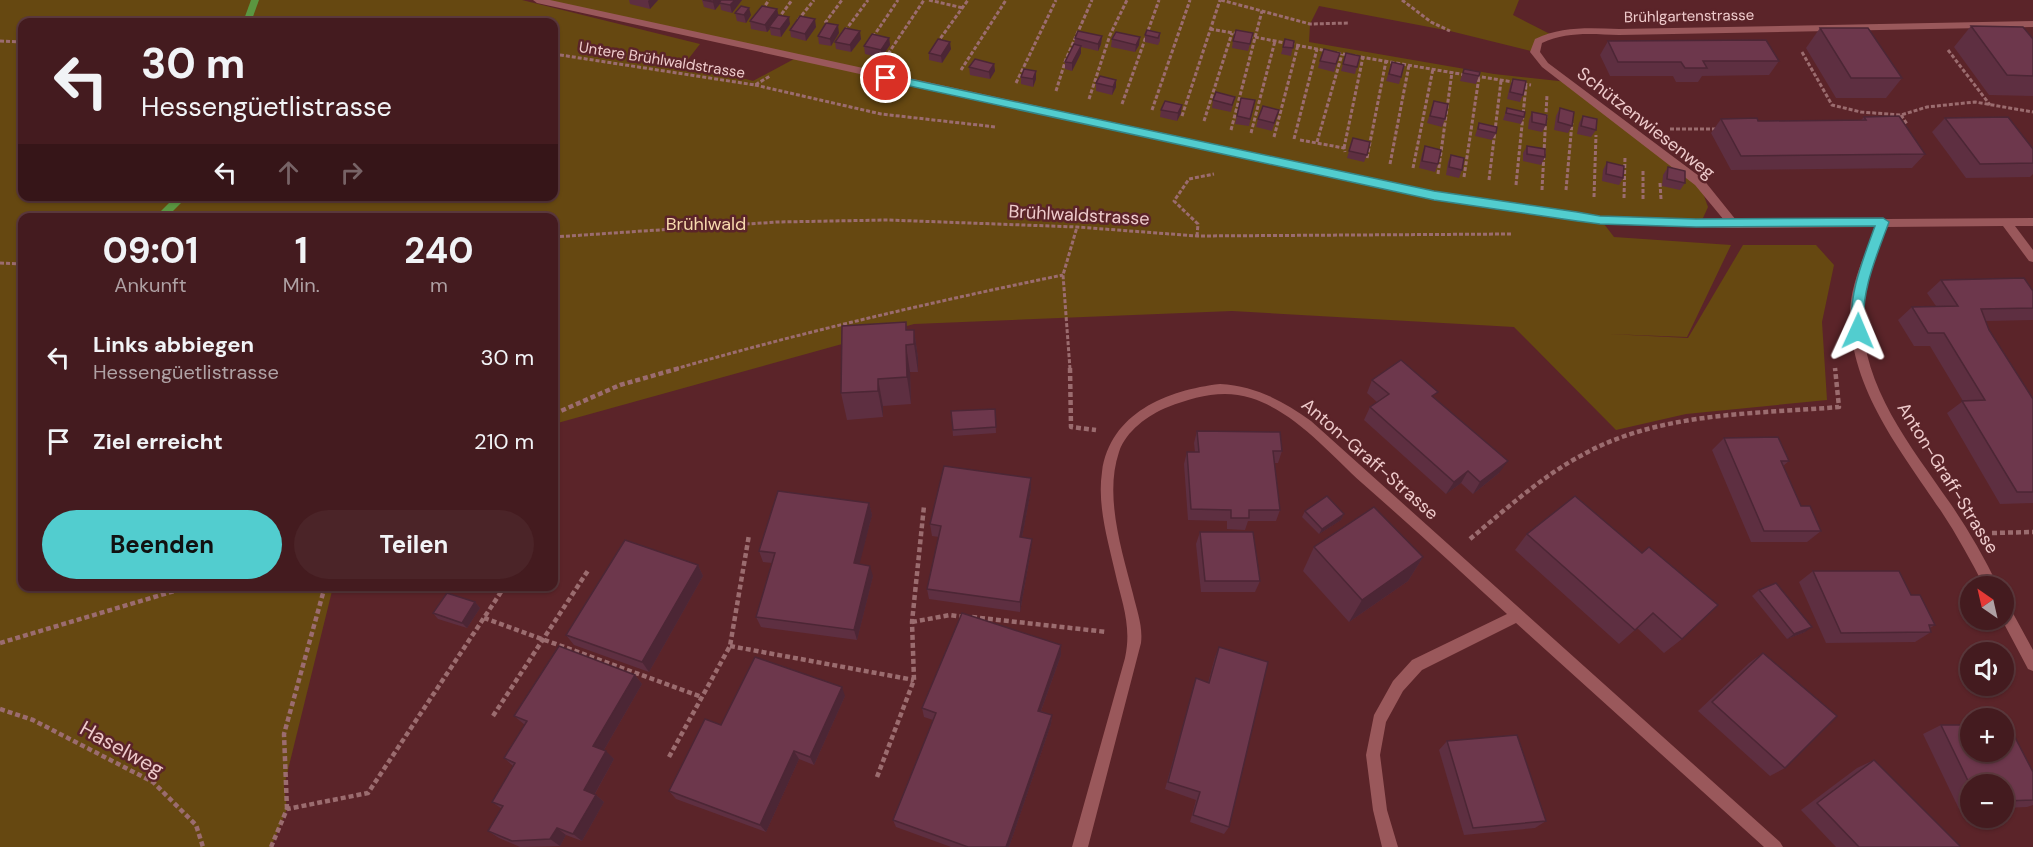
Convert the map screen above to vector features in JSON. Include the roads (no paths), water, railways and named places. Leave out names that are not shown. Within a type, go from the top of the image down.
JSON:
[{"type":"street","points":[[537,0],[1434,196],[1600,220],[1733,224],[2033,222]]},
{"type":"street","name":"Brühlgartenstrasse","points":[[1535,52],[1538,42],[1550,34],[1569,31],[2033,24]]},
{"type":"street","name":"Schützenwiesenweg","points":[[1535,52],[1545,65],[1699,182],[1733,224]]},
{"type":"street","name":"Anton-Graff-Strasse","points":[[1883,222],[1863,276],[1856,314],[1862,364],[1898,438],[1963,533],[1986,576]]},
{"type":"street","points":[[2006,222],[2033,258]]},
{"type":"street","name":"Anton-Graff-Strasse","points":[[1080,847],[1106,760],[1135,635],[1106,497],[1108,462],[1121,433],[1141,412],[1166,400],[1217,389],[1261,395],[1284,407],[1307,425],[1775,847]]},
{"type":"street","points":[[1390,847],[1380,810],[1373,755],[1379,720],[1398,686],[1417,665],[1518,615]]},
{"type":"street","points":[[2014,629],[2033,664]]},
{"type":"waterway","points":[[248,18],[255,0]]},
{"type":"waterway","points":[[164,213],[178,201]]},
{"type":"park label","name":"Brühlwald","points":[[706,224]]}]
